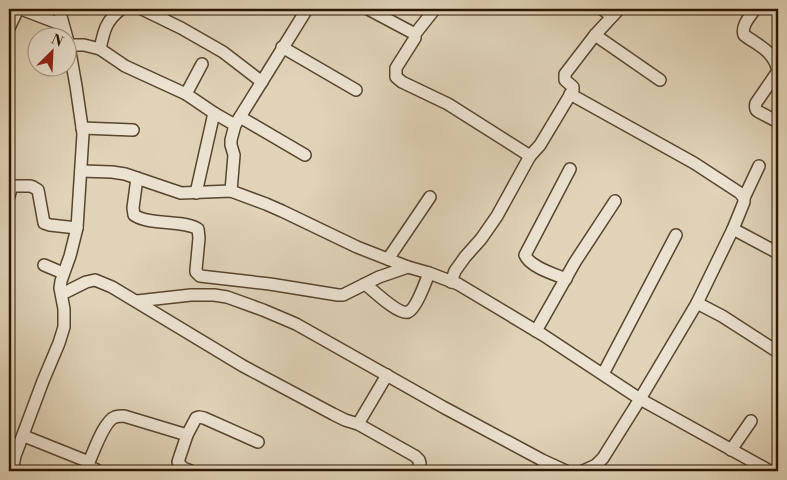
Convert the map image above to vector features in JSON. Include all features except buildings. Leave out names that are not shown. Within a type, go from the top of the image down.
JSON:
[{"type":"street","points":[[9,28],[19,9],[63,25]]},
{"type":"street","points":[[59,9],[64,28]]},
{"type":"street","points":[[100,49],[103,33],[107,25],[121,9]]},
{"type":"street","points":[[142,9],[224,52],[262,82]]},
{"type":"street","points":[[231,191],[234,155],[230,140],[238,121],[307,9]]},
{"type":"street","points":[[368,9],[415,34]]},
{"type":"street","points":[[602,9],[616,12]]},
{"type":"street","points":[[755,9],[742,30],[744,35],[773,56],[778,72],[760,96],[755,107],[756,110],[778,122]]},
{"type":"street","points":[[434,10],[415,34],[415,38],[396,68],[396,77],[402,82],[448,104],[530,156]]},
{"type":"street","points":[[451,282],[465,257],[481,239],[497,216],[530,156],[540,145],[574,88],[565,80],[565,74],[595,35],[616,12]]},
{"type":"street","points":[[595,35],[660,80]]},
{"type":"street","points":[[78,44],[100,49],[125,66],[186,94],[214,113],[238,121],[305,155]]},
{"type":"street","points":[[282,47],[356,90]]},
{"type":"street","points":[[186,94],[202,64]]},
{"type":"street","points":[[12,471],[15,456],[64,327],[61,280],[70,256],[77,228],[81,171],[82,128],[74,78]]},
{"type":"street","points":[[570,94],[694,163],[744,198]]},
{"type":"street","points":[[196,193],[214,113]]},
{"type":"street","points":[[82,128],[133,130]]},
{"type":"street","points":[[583,471],[596,464],[602,458],[640,399],[697,302],[733,229],[744,198],[759,166]]},
{"type":"street","points":[[566,279],[537,266],[527,260],[525,255],[570,169]]},
{"type":"street","points":[[81,171],[126,174],[181,193],[231,191],[315,226],[357,248],[451,282],[469,290],[536,331],[640,399],[770,471]]},
{"type":"street","points":[[138,178],[132,208],[134,215],[143,219],[191,226],[198,229],[196,273],[192,295]]},
{"type":"street","points":[[9,196],[14,186],[33,186],[38,190],[44,223],[77,228]]},
{"type":"street","points":[[388,259],[430,197]]},
{"type":"street","points":[[536,331],[576,262],[615,201]]},
{"type":"street","points":[[733,229],[778,253]]},
{"type":"street","points":[[603,374],[676,235]]},
{"type":"street","points":[[44,265],[63,273]]},
{"type":"street","points":[[196,273],[200,276],[343,295],[379,277],[408,268]]},
{"type":"street","points":[[365,284],[383,300],[398,309],[408,312],[416,302],[429,273]]},
{"type":"street","points":[[62,294],[86,282],[95,280],[112,287],[244,366],[333,414],[358,424],[415,456],[420,463],[417,471]]},
{"type":"street","points":[[137,301],[192,295],[214,295],[227,297],[263,310],[296,324],[443,407],[566,471]]},
{"type":"street","points":[[697,302],[778,352]]},
{"type":"street","points":[[358,424],[387,375]]},
{"type":"street","points":[[24,436],[94,468],[106,426],[116,417],[124,416],[186,435]]},
{"type":"street","points":[[191,471],[183,468],[178,462],[186,435],[196,418],[204,418],[258,442]]},
{"type":"street","points":[[731,450],[751,421]]}]
